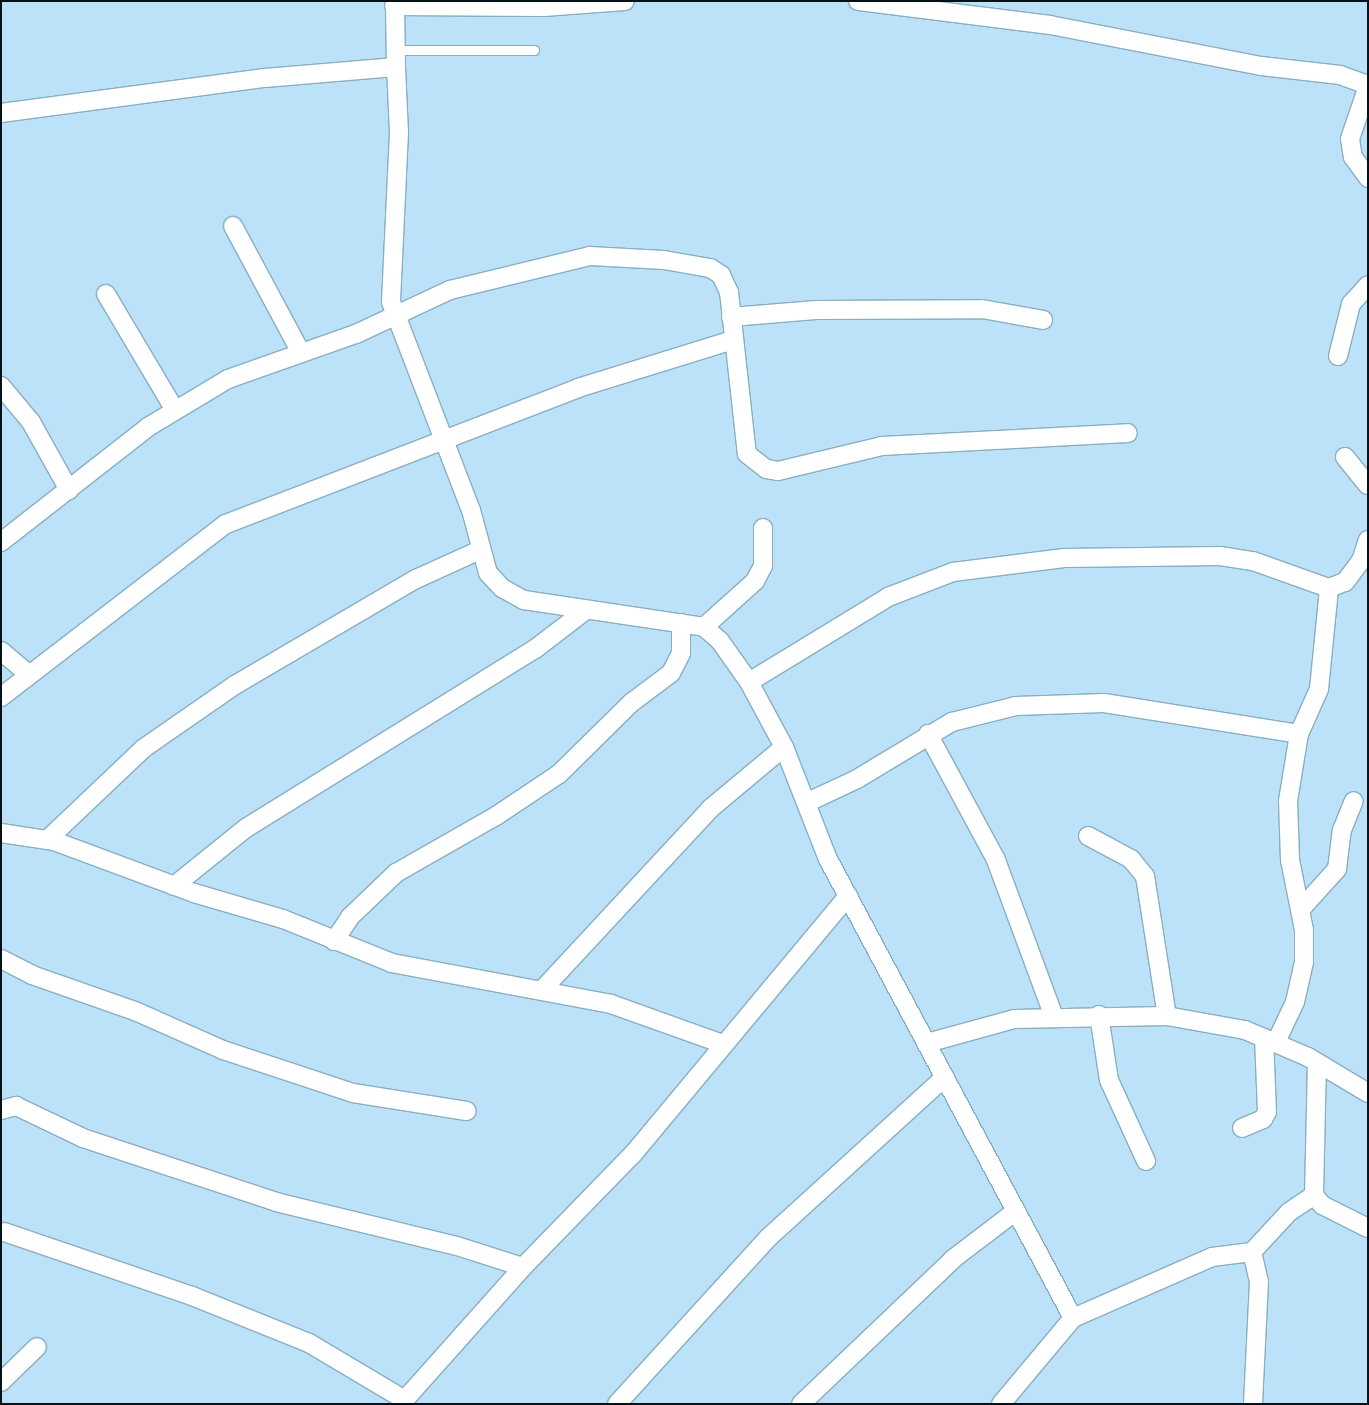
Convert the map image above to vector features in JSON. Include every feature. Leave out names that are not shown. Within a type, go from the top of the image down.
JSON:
[{"type":"street","points":[[625,1],[544,7],[395,4],[399,132],[390,259],[394,315],[446,442],[471,510],[480,550],[488,573],[508,593],[586,610],[681,622],[704,627],[749,682],[784,747],[808,802],[828,859],[1073,1318]]},
{"type":"street","points":[[858,1],[996,9],[1261,66],[1340,75],[1368,85],[1350,139],[1352,157],[1368,178]]},
{"type":"street","points":[[1,112],[396,59]]},
{"type":"street","points":[[233,226],[300,351]]},
{"type":"street","points":[[1,542],[175,410],[228,379],[300,351],[356,334],[394,315],[491,277],[590,256],[664,260],[710,268],[726,283],[747,454],[766,469],[778,471],[882,446],[1128,433]]},
{"type":"street","points":[[1338,356],[1351,304],[1368,285]]},
{"type":"street","points":[[106,294],[175,410]]},
{"type":"street","points":[[731,318],[816,310],[982,309],[1044,320]]},
{"type":"street","points":[[1,697],[28,673],[226,524],[446,442],[641,365],[732,340]]},
{"type":"street","points":[[1,386],[31,422],[68,490]]},
{"type":"street","points":[[1345,457],[1368,485]]},
{"type":"street","points":[[704,627],[755,581],[763,566],[764,528]]},
{"type":"street","points":[[749,682],[901,590],[979,566],[1064,558],[1220,556],[1253,561],[1329,588],[1346,582],[1361,561],[1368,540]]},
{"type":"street","points":[[48,839],[144,748],[235,685],[416,579],[480,550]]},
{"type":"street","points":[[1242,1128],[1264,1119],[1267,1112],[1270,1040],[1295,1002],[1304,962],[1301,909],[1292,877],[1288,801],[1299,734],[1318,688],[1329,588]]},
{"type":"street","points":[[174,886],[246,828],[535,649],[586,610]]},
{"type":"street","points":[[334,941],[350,918],[396,873],[496,816],[559,774],[631,703],[671,673],[681,653],[681,622]]},
{"type":"street","points":[[1,651],[28,673]]},
{"type":"street","points":[[808,802],[886,763],[928,734],[991,710],[1075,702],[1299,734]]},
{"type":"street","points":[[928,734],[996,860],[1054,1017]]},
{"type":"street","points":[[542,990],[711,808],[784,747]]},
{"type":"street","points":[[1301,909],[1337,869],[1342,830],[1354,801]]},
{"type":"street","points":[[1,833],[48,839],[174,886],[283,919],[392,963],[542,990],[642,1012],[723,1044]]},
{"type":"street","points":[[1088,836],[1131,859],[1145,876],[1167,1016]]},
{"type":"street","points":[[4,1232],[192,1296],[308,1343],[403,1402],[523,1267],[633,1154],[848,896]]},
{"type":"street","points":[[1,959],[32,975],[135,1011],[223,1050],[353,1093],[467,1111]]},
{"type":"street","points":[[1099,1014],[1109,1080],[1146,1161]]},
{"type":"street","points":[[927,1043],[982,1026],[1054,1017],[1099,1014],[1167,1016],[1270,1040],[1318,1063],[1368,1093]]},
{"type":"street","points":[[1318,1063],[1314,1195],[1322,1205],[1368,1228]]},
{"type":"street","points":[[617,1404],[768,1238],[945,1077]]},
{"type":"street","points":[[1,1110],[16,1106],[83,1138],[276,1202],[523,1267]]},
{"type":"street","points":[[1001,1404],[1073,1318],[1212,1257],[1252,1252],[1289,1212],[1314,1195]]},
{"type":"street","points":[[800,1404],[953,1259],[1016,1211]]},
{"type":"street","points":[[1252,1252],[1259,1282],[1253,1404]]},
{"type":"street","points":[[1,1382],[37,1347]]},
{"type":"lane","points":[[396,59],[534,50]]}]
